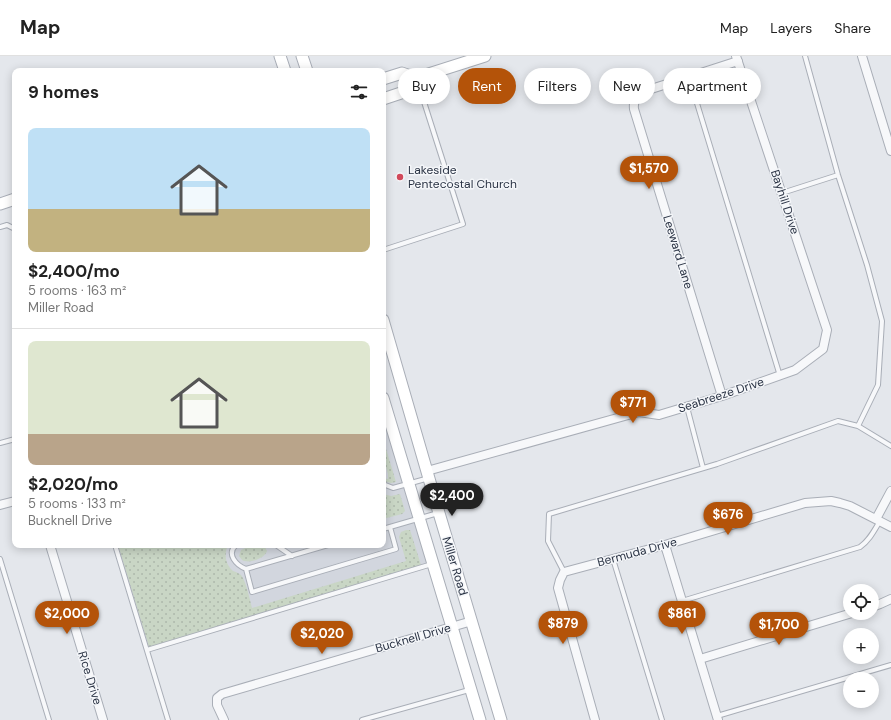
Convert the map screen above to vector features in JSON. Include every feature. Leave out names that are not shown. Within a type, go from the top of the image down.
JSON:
[{"type":"main road","points":[[280,56],[284,68]]},
{"type":"main road","points":[[302,56],[306,68]]},
{"type":"main road","points":[[447,68],[485,56]]},
{"type":"main road","points":[[386,78],[398,74]]},
{"type":"main road","points":[[386,98],[398,94]]},
{"type":"main road","points":[[0,204],[12,200]]},
{"type":"main road","name":"Miller Road","points":[[386,332],[501,720]]},
{"type":"main road","name":"Miller Road","points":[[386,408],[480,720]]},
{"type":"street","points":[[862,56],[891,151]]},
{"type":"street","name":"Leeward Lane","points":[[713,68],[737,59]]},
{"type":"street","name":"Bayhill Drive","points":[[737,59],[827,330],[823,349]]},
{"type":"street","name":"Leeward Lane","points":[[663,86],[641,93],[635,100],[634,109],[722,396]]},
{"type":"street","name":"Seabreeze Drive","points":[[428,475],[639,412],[659,416],[722,396],[794,370],[823,349]]},
{"type":"street","points":[[878,520],[891,491]]},
{"type":"street","name":"Bermuda Drive","points":[[564,572],[665,545],[805,503],[826,501],[840,503],[850,506],[891,527]]},
{"type":"street","points":[[0,505],[12,502]]},
{"type":"street","points":[[665,545],[717,718]]},
{"type":"street","name":"Rice Drive","points":[[51,548],[103,720]]},
{"type":"street","points":[[564,572],[558,588],[592,719]]},
{"type":"street","points":[[879,604],[891,599]]},
{"type":"street","points":[[700,659],[843,616]]},
{"type":"street","name":"Bucknell Drive","points":[[224,720],[217,705],[217,698],[222,694],[472,621]]},
{"type":"lane","points":[[805,56],[838,175],[867,265],[882,321],[878,385],[858,426]]},
{"type":"lane","points":[[386,249],[463,224],[424,104]]},
{"type":"lane","points":[[697,104],[780,376]]},
{"type":"lane","points":[[782,193],[838,175]]},
{"type":"lane","points":[[0,227],[7,225],[12,228]]},
{"type":"lane","points":[[687,407],[703,468]]},
{"type":"lane","points":[[564,572],[548,541],[549,514],[718,464],[838,421],[858,426],[891,446]]},
{"type":"lane","points":[[0,443],[12,440]]},
{"type":"lane","points":[[386,485],[393,488],[408,484],[428,475]]},
{"type":"lane","points":[[386,528],[439,513]]},
{"type":"lane","points":[[682,601],[860,547],[869,538],[878,520]]},
{"type":"lane","points":[[246,569],[252,592],[396,549],[390,527]]},
{"type":"lane","points":[[116,548],[168,720]]},
{"type":"lane","points":[[233,548],[232,554],[234,560],[240,567],[246,569],[318,548]]},
{"type":"lane","points":[[280,548],[292,556]]},
{"type":"lane","points":[[613,559],[662,720]]},
{"type":"lane","points":[[0,560],[49,720]]},
{"type":"lane","points":[[147,650],[432,564]]},
{"type":"lane","points":[[717,718],[891,665]]},
{"type":"lane","points":[[362,720],[470,689]]},
{"type":"shaded area","points":[[386,428],[427,564],[149,647],[119,548],[386,548]]},
{"type":"green space","points":[[386,449],[396,482],[386,482],[386,479],[388,479],[386,467]]},
{"type":"green space","points":[[400,494],[405,511],[402,514],[386,518],[386,495],[391,496]]},
{"type":"green space","points":[[410,530],[421,565],[149,647],[119,548],[227,548],[226,555],[228,565],[233,571],[241,575],[243,578],[252,608],[406,561],[399,537],[401,532]]},
{"type":"green space","points":[[245,548],[266,548],[267,551],[263,556],[256,560],[245,561],[239,556],[241,550]]},
{"type":"place","name":"Lakeside Pentecostal Church","points":[[400,177]]}]
